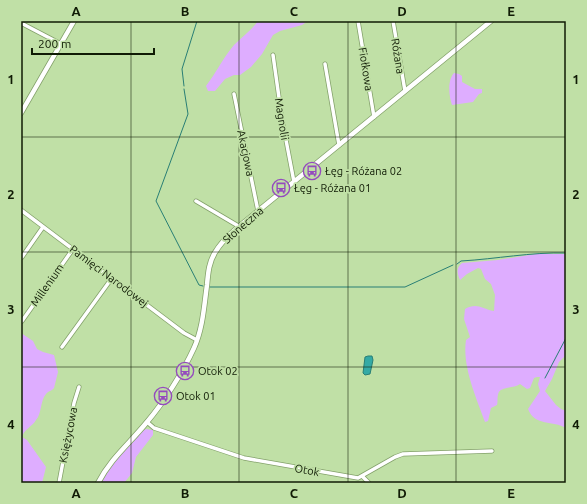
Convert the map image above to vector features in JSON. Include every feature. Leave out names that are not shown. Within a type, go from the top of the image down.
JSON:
[{"type":"street","points":[[21,113],[74,21]]},
{"type":"street","name":"Fiołkowa","points":[[358,21],[374,117]]},
{"type":"street","name":"Różana","points":[[393,21],[405,91]]},
{"type":"street","name":"Słoneczna","points":[[98,483],[111,461],[147,422],[172,386],[192,353],[204,314],[211,262],[216,250],[222,242],[490,21]]},
{"type":"street","points":[[21,22],[61,44]]},
{"type":"street","name":"Magnolii","points":[[273,55],[281,111],[294,182]]},
{"type":"street","points":[[325,64],[339,145]]},
{"type":"street","name":"Akacjowa","points":[[234,94],[258,211]]},
{"type":"street","points":[[196,201],[240,227]]},
{"type":"street","name":"Pamięci Narodowej","points":[[21,210],[184,333],[197,340]]},
{"type":"street","points":[[22,257],[43,227]]},
{"type":"street","name":"Millenium","points":[[22,321],[73,249]]},
{"type":"street","points":[[62,347],[112,278]]},
{"type":"street","name":"Księżycowa","points":[[59,483],[74,403],[79,387]]},
{"type":"street","name":"Otok","points":[[147,422],[154,428],[244,458],[351,477],[358,478],[362,476]]},
{"type":"street","points":[[369,483],[362,476],[403,454],[492,451]]},
{"type":"shaded area","points":[[258,21],[308,21],[302,25],[280,31],[273,35],[262,54],[251,67],[240,75],[234,75],[225,79],[215,91],[208,91],[206,86],[226,55]]},
{"type":"shaded area","points":[[454,73],[462,76],[462,82],[475,89],[482,89],[482,93],[479,94],[473,102],[452,105],[449,93],[450,80]]},
{"type":"shaded area","points":[[536,254],[566,254],[566,355],[559,362],[545,391],[556,405],[566,411],[566,428],[540,421],[531,415],[528,409],[540,391],[538,384],[540,377],[534,378],[530,388],[527,389],[520,384],[501,390],[498,395],[497,405],[491,408],[488,421],[485,422],[474,392],[466,360],[466,340],[470,337],[464,319],[465,309],[476,306],[494,311],[495,295],[491,284],[485,279],[481,269],[478,268],[460,280],[458,273],[459,267],[462,263],[498,260]]},
{"type":"shaded area","points":[[21,333],[33,341],[37,349],[54,355],[58,372],[54,388],[44,397],[38,417],[24,432],[22,437],[27,440],[46,467],[42,483],[21,483]]},
{"type":"shaded area","points":[[146,429],[153,430],[153,435],[136,457],[132,473],[124,483],[101,483],[116,459],[141,432]]},
{"type":"water","points":[[372,356],[373,360],[370,374],[365,375],[363,373],[365,357]]},
{"type":"waterway","points":[[184,86],[182,69],[197,21]]},
{"type":"waterway","points":[[184,89],[188,114],[156,201],[199,285],[203,286]]},
{"type":"waterway","points":[[457,264],[461,261],[566,253]]},
{"type":"waterway","points":[[210,287],[405,287],[453,265]]},
{"type":"waterway","points":[[545,378],[566,338]]},
{"type":"place","name":"Łęg - Różana 02","points":[[312,171]]},
{"type":"place","name":"Łęg - Różana 01","points":[[281,188]]},
{"type":"place","name":"Otok 02","points":[[185,371]]},
{"type":"place","name":"Otok 01","points":[[163,396]]}]
